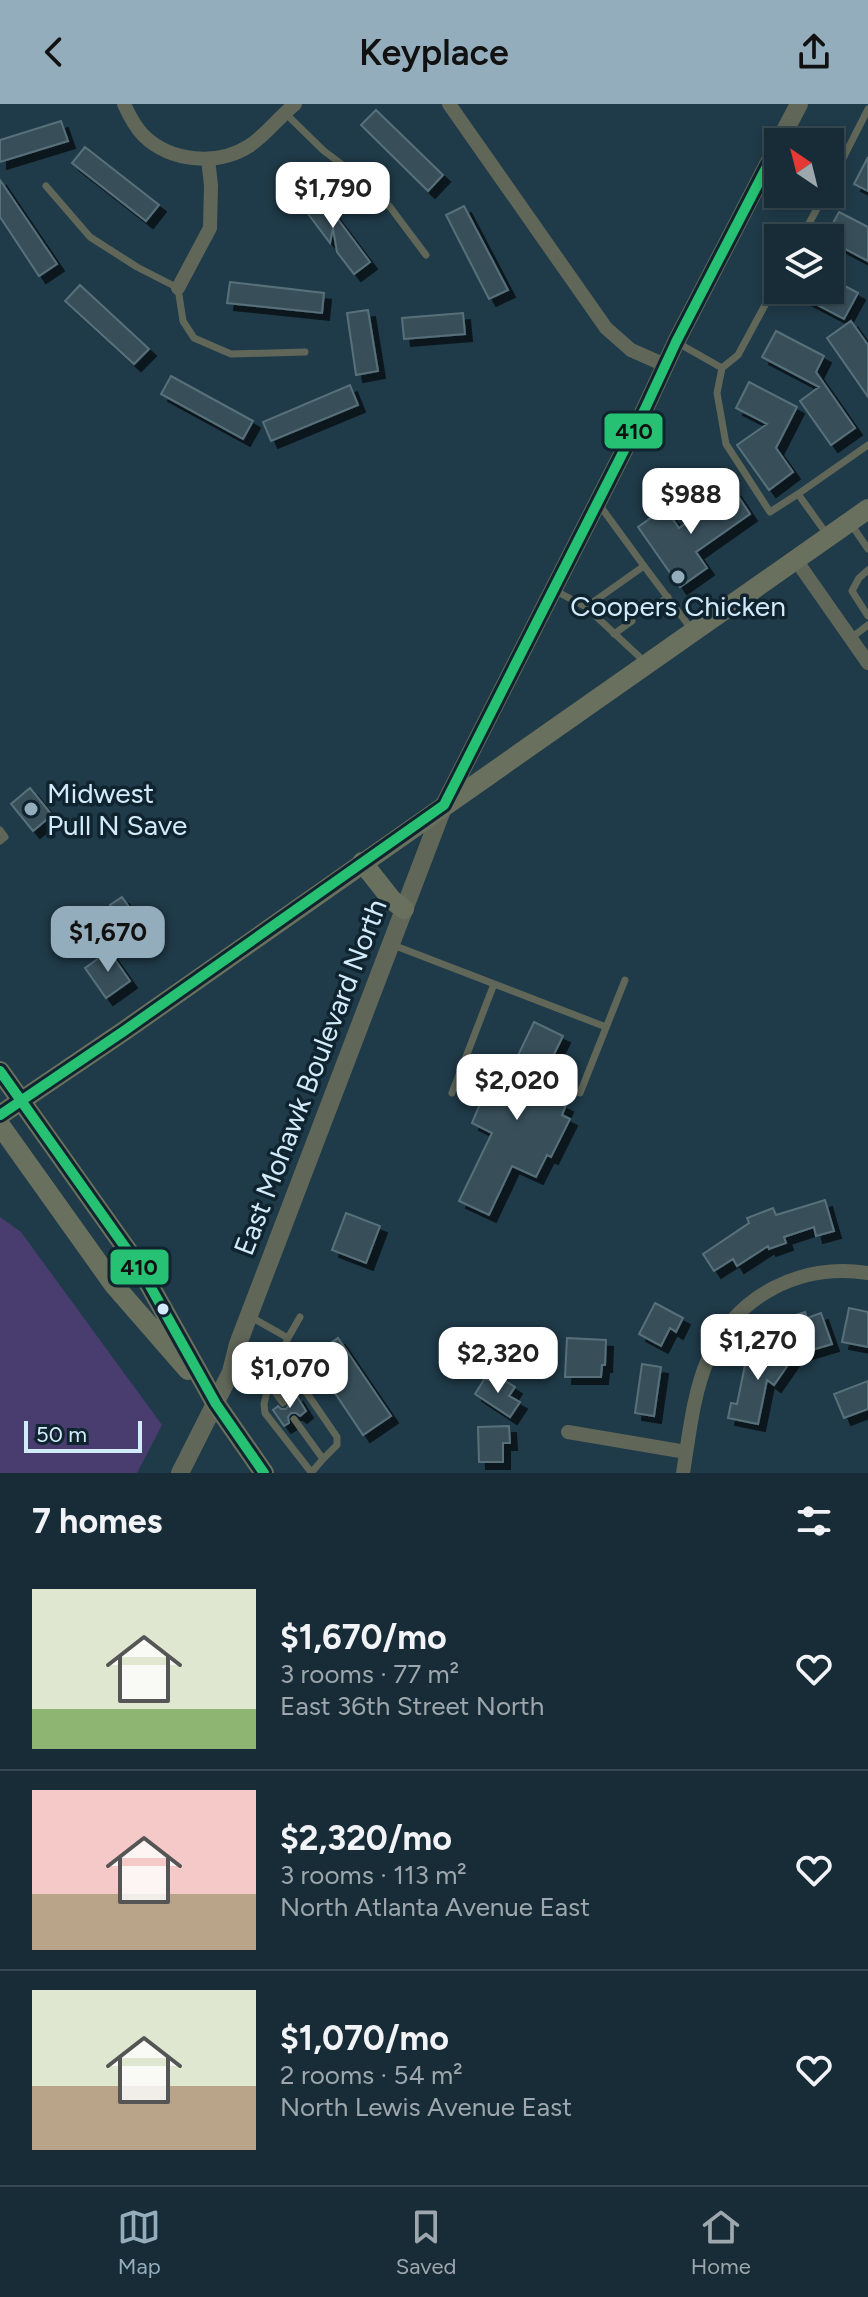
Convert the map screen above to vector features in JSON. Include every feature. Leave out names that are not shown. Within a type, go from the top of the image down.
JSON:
[{"type":"main road","points":[[0,1115],[868,509]]},
{"type":"main road","points":[[362,862],[392,900],[404,909]]},
{"type":"main road","points":[[0,1071],[140,1268],[216,1404],[264,1473]]},
{"type":"main road","points":[[0,1125],[114,1285],[216,1404]]},
{"type":"street","points":[[124,104],[134,123],[157,146],[184,156],[208,159],[239,151],[252,144],[290,108]]},
{"type":"street","points":[[449,104],[606,328],[631,350],[665,365]]},
{"type":"street","name":"East Mohawk Boulevard North","points":[[787,128],[799,104]]},
{"type":"street","points":[[178,288],[210,228],[208,159]]},
{"type":"street","name":"East Mohawk Boulevard North","points":[[180,1473],[231,1372],[238,1344],[444,805],[764,172]]},
{"type":"street","points":[[796,560],[868,663]]},
{"type":"street","points":[[683,1473],[699,1385],[708,1359],[729,1324],[765,1292],[801,1276],[833,1270],[868,1273]]},
{"type":"street","points":[[568,1432],[686,1452]]},
{"type":"lane","points":[[290,108],[324,151],[368,184],[390,207],[426,255]]},
{"type":"lane","points":[[844,156],[868,109]]},
{"type":"lane","points":[[46,186],[90,237],[178,288],[183,321],[194,338],[231,354],[305,352]]},
{"type":"lane","points":[[766,304],[738,355],[722,368],[717,393],[726,444],[770,512],[868,445]]},
{"type":"lane","points":[[676,342],[722,368]]},
{"type":"lane","points":[[798,494],[829,537]]},
{"type":"lane","points":[[597,502],[693,632]]},
{"type":"lane","points":[[849,522],[868,549]]},
{"type":"lane","points":[[586,607],[644,566]]},
{"type":"lane","points":[[868,570],[852,591],[868,614]]},
{"type":"lane","points":[[553,589],[586,607],[647,664]]},
{"type":"lane","points":[[648,611],[668,597]]},
{"type":"lane","points":[[614,634],[632,621]]},
{"type":"lane","points":[[851,638],[868,625]]},
{"type":"lane","points":[[0,830],[5,837],[0,841]]},
{"type":"lane","points":[[391,944],[606,1027]]},
{"type":"lane","points":[[580,1093],[625,980]]},
{"type":"lane","points":[[452,1093],[494,984]]},
{"type":"lane","points":[[249,1316],[288,1338]]},
{"type":"lane","points":[[280,1354],[337,1437],[337,1445],[311,1473],[265,1413],[264,1404],[280,1354],[300,1317]]},
{"type":"lane","points":[[269,1383],[283,1403]]},
{"type":"lane","points":[[294,1419],[323,1459]]},
{"type":"shaded area","points":[[0,1217],[21,1232],[162,1425],[137,1473],[0,1473]]},
{"type":"building","points":[[376,110],[443,175],[428,191],[361,125]]},
{"type":"building","points":[[61,121],[68,141],[0,162],[0,140]]},
{"type":"building","points":[[85,147],[159,205],[146,221],[72,163]]},
{"type":"building","points":[[868,157],[868,191],[854,184]]},
{"type":"building","points":[[0,180],[57,264],[39,276],[0,217]]},
{"type":"building","points":[[313,186],[370,262],[354,274],[337,252],[333,228],[330,243],[297,199]]},
{"type":"building","points":[[464,206],[508,290],[489,299],[446,215]]},
{"type":"building","points":[[839,212],[868,227],[868,261],[844,248],[844,224],[833,224]]},
{"type":"building","points":[[230,282],[324,293],[322,313],[227,303]]},
{"type":"building","points":[[80,285],[149,349],[134,364],[65,301]]},
{"type":"building","points":[[844,286],[858,293],[844,319],[816,304],[844,304]]},
{"type":"building","points":[[368,310],[378,371],[356,375],[347,313]]},
{"type":"building","points":[[463,313],[465,334],[404,339],[402,318]]},
{"type":"building","points":[[851,321],[868,345],[868,397],[827,338]]},
{"type":"building","points":[[776,331],[824,356],[816,372],[855,428],[831,445],[800,401],[819,387],[762,357]]},
{"type":"building","points":[[171,376],[253,421],[243,439],[161,394]]},
{"type":"building","points":[[749,382],[797,407],[776,448],[793,472],[769,490],[737,445],[767,424],[736,408]]},
{"type":"building","points":[[350,385],[358,405],[271,441],[263,422]]},
{"type":"building","points":[[734,490],[750,514],[696,552],[707,568],[680,587],[638,527],[665,508],[679,528]]},
{"type":"building","name":"Midwest Pull N Save","points":[[30,788],[52,815],[33,831],[11,804]]},
{"type":"building","points":[[122,897],[138,920],[126,929],[110,905]]},
{"type":"building","points":[[109,951],[130,981],[106,998],[85,968]]},
{"type":"building","points":[[534,1022],[563,1036],[536,1091],[566,1105],[562,1115],[570,1119],[551,1157],[547,1155],[536,1177],[512,1166],[489,1215],[459,1201],[492,1133],[472,1123],[487,1087],[500,1093]]},
{"type":"building","points":[[825,1200],[834,1231],[816,1236],[814,1227],[784,1237],[786,1243],[769,1249],[768,1246],[737,1266],[733,1259],[714,1271],[703,1254],[749,1223],[747,1218],[773,1208],[776,1215]]},
{"type":"building","points":[[346,1213],[380,1226],[366,1263],[332,1250]]},
{"type":"building","points":[[655,1303],[683,1318],[676,1332],[670,1328],[661,1346],[639,1334]]},
{"type":"building","points":[[849,1308],[868,1312],[868,1347],[842,1342]]},
{"type":"building","points":[[805,1312],[807,1318],[821,1313],[832,1344],[802,1353],[790,1317]]},
{"type":"building","points":[[338,1338],[391,1416],[363,1435],[311,1357]]},
{"type":"building","points":[[567,1338],[606,1340],[601,1377],[565,1377]]},
{"type":"building","points":[[764,1341],[792,1359],[774,1385],[767,1380],[758,1424],[728,1418],[731,1403],[737,1404],[743,1364],[751,1351],[756,1354]]},
{"type":"building","points":[[642,1364],[661,1367],[654,1416],[635,1413]]},
{"type":"building","points":[[496,1375],[515,1387],[509,1396],[520,1402],[510,1417],[475,1394],[485,1378],[492,1382]]},
{"type":"building","points":[[868,1381],[868,1409],[844,1418],[834,1394]]},
{"type":"building","points":[[296,1395],[306,1411],[300,1416],[291,1413],[289,1423],[284,1426],[273,1410],[278,1406],[286,1409],[288,1399]]},
{"type":"building","points":[[509,1426],[510,1443],[503,1443],[503,1462],[479,1462],[478,1427]]},
{"type":"transit line","name":"410","points":[[0,1115],[444,805],[764,172]]},
{"type":"transit line","name":"410","points":[[0,1071],[140,1268],[216,1404],[264,1473]]},
{"type":"place","name":"Coopers Chicken","points":[[678,577]]},
{"type":"place","name":"Midwest Pull N Save","points":[[31,809]]}]
